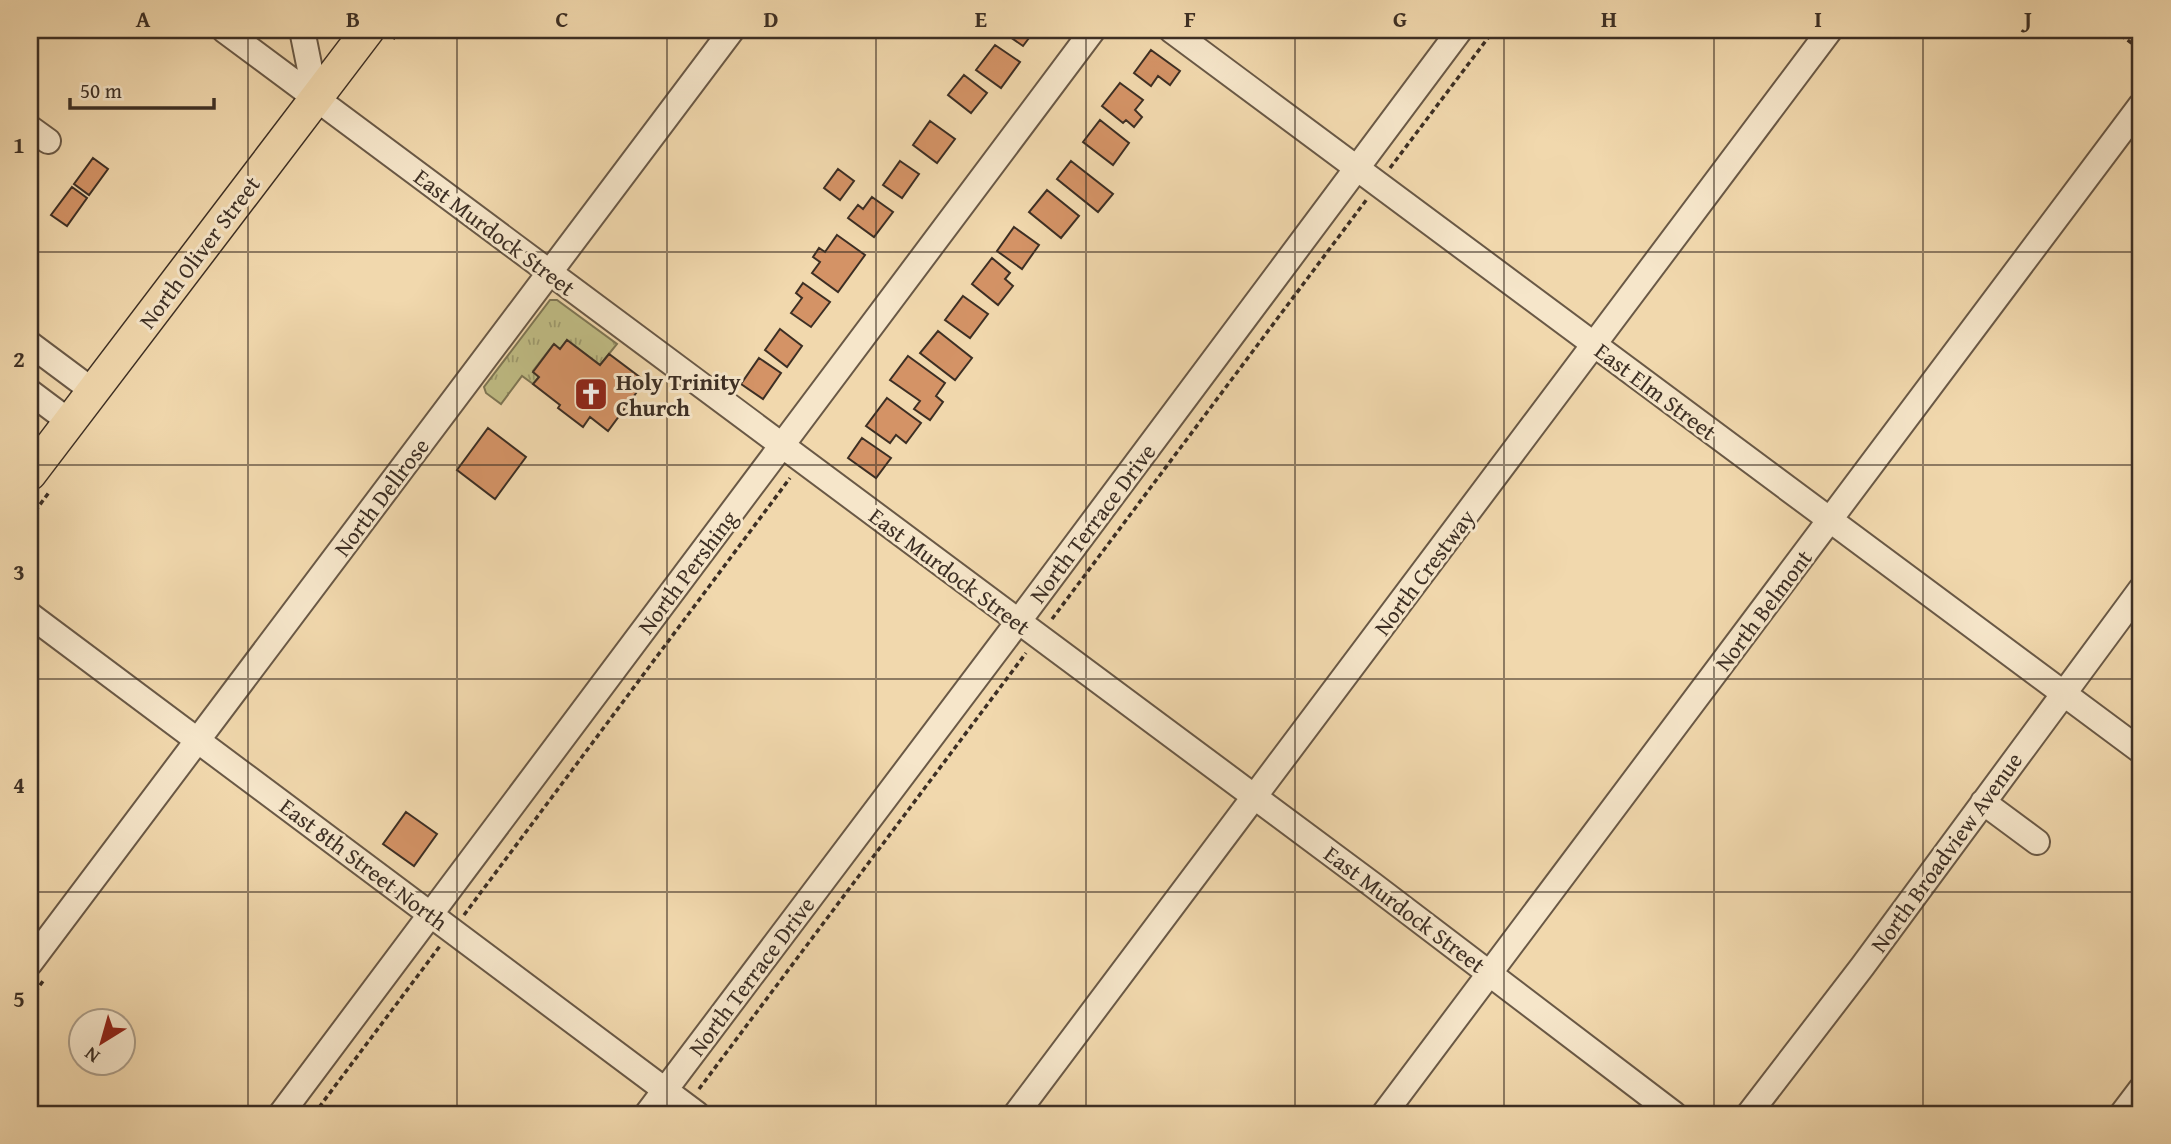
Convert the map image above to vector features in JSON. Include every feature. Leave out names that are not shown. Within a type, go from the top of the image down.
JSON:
[{"type":"main road","name":"North Oliver Street","points":[[30,474],[368,30]]},
{"type":"street","name":"East Murdock Street","points":[[224,30],[1491,974],[1674,1114]]},
{"type":"street","points":[[302,30],[316,99]]},
{"type":"street","name":"North Dellrose","points":[[30,963],[732,30]]},
{"type":"street","name":"North Pershing","points":[[281,1114],[1093,30]]},
{"type":"street","name":"East Elm Street","points":[[1171,30],[2141,751]]},
{"type":"street","name":"North Terrace Drive","points":[[647,1114],[1460,30]]},
{"type":"street","name":"North Crestway","points":[[1016,1114],[1830,30]]},
{"type":"street","name":"North Belmont","points":[[1384,1114],[2141,105]]},
{"type":"street","points":[[30,344],[93,391]]},
{"type":"street","points":[[30,392],[69,422]]},
{"type":"street","name":"North Broadview Avenue","points":[[1749,1114],[1862,967],[2141,589]]},
{"type":"street","name":"East 8th Street North","points":[[30,615],[692,1110]]},
{"type":"street","points":[[1983,802],[2037,842]]},
{"type":"street","points":[[2122,1114],[2141,1088]]},
{"type":"path","points":[[692,1110],[1039,637],[1494,30]]},
{"type":"path","points":[[2114,30],[2141,50]]},
{"type":"path","points":[[314,1114],[792,476]]},
{"type":"green space","points":[[550,300],[557,300],[617,344],[600,365],[567,340],[560,349],[553,345],[533,371],[539,377],[533,384],[522,376],[501,404],[486,393],[484,387]]},
{"type":"building","points":[[1000,30],[1035,30],[1023,46]]},
{"type":"building","points":[[995,45],[1020,62],[1001,88],[976,70]]},
{"type":"building","points":[[1151,50],[1180,71],[1170,85],[1158,76],[1151,86],[1134,73]]},
{"type":"building","points":[[964,75],[987,93],[971,113],[948,95]]},
{"type":"building","points":[[1120,83],[1143,100],[1135,110],[1142,117],[1134,127],[1126,120],[1123,123],[1102,106]]},
{"type":"building","points":[[1100,120],[1129,143],[1113,165],[1083,142]]},
{"type":"building","points":[[930,121],[955,139],[937,163],[913,145]]},
{"type":"building","points":[[93,158],[108,169],[89,195],[74,184]]},
{"type":"building","points":[[900,161],[919,174],[902,198],[883,185]]},
{"type":"building","points":[[1071,161],[1113,194],[1098,212],[1057,179]]},
{"type":"building","points":[[838,169],[854,181],[840,200],[824,188]]},
{"type":"building","points":[[72,187],[87,198],[67,226],[51,215]]},
{"type":"building","points":[[1047,190],[1079,216],[1061,238],[1029,212]]},
{"type":"building","points":[[872,197],[893,212],[874,237],[848,218],[858,205],[863,209]]},
{"type":"building","points":[[1014,227],[1039,245],[1022,269],[997,251]]},
{"type":"building","points":[[837,235],[865,255],[838,292],[812,273],[820,262],[813,257],[819,248],[825,252]]},
{"type":"building","points":[[992,258],[1010,273],[1005,279],[1013,286],[998,305],[972,284]]},
{"type":"building","points":[[803,283],[830,302],[811,327],[791,313],[802,298],[796,293]]},
{"type":"building","points":[[963,296],[988,314],[970,338],[945,320]]},
{"type":"building","points":[[780,329],[802,346],[787,367],[765,350]]},
{"type":"building","points":[[938,331],[972,358],[955,380],[920,353]]},
{"type":"building","name":"Holy Trinity Church","points":[[567,340],[600,365],[609,354],[645,381],[608,431],[590,417],[583,427],[533,384],[539,377],[533,372],[554,344],[560,349]]},
{"type":"building","points":[[908,356],[945,383],[936,396],[943,402],[930,420],[914,409],[920,401],[890,380]]},
{"type":"building","points":[[759,358],[781,373],[763,399],[741,384]]},
{"type":"building","points":[[887,398],[921,423],[906,443],[896,435],[890,443],[866,426]]},
{"type":"building","points":[[488,428],[526,457],[495,499],[457,470]]},
{"type":"building","points":[[862,438],[891,458],[876,478],[848,458]]},
{"type":"building","points":[[406,812],[437,834],[414,866],[383,844]]},
{"type":"place","name":"Holy Trinity Church","points":[[591,394]]}]
